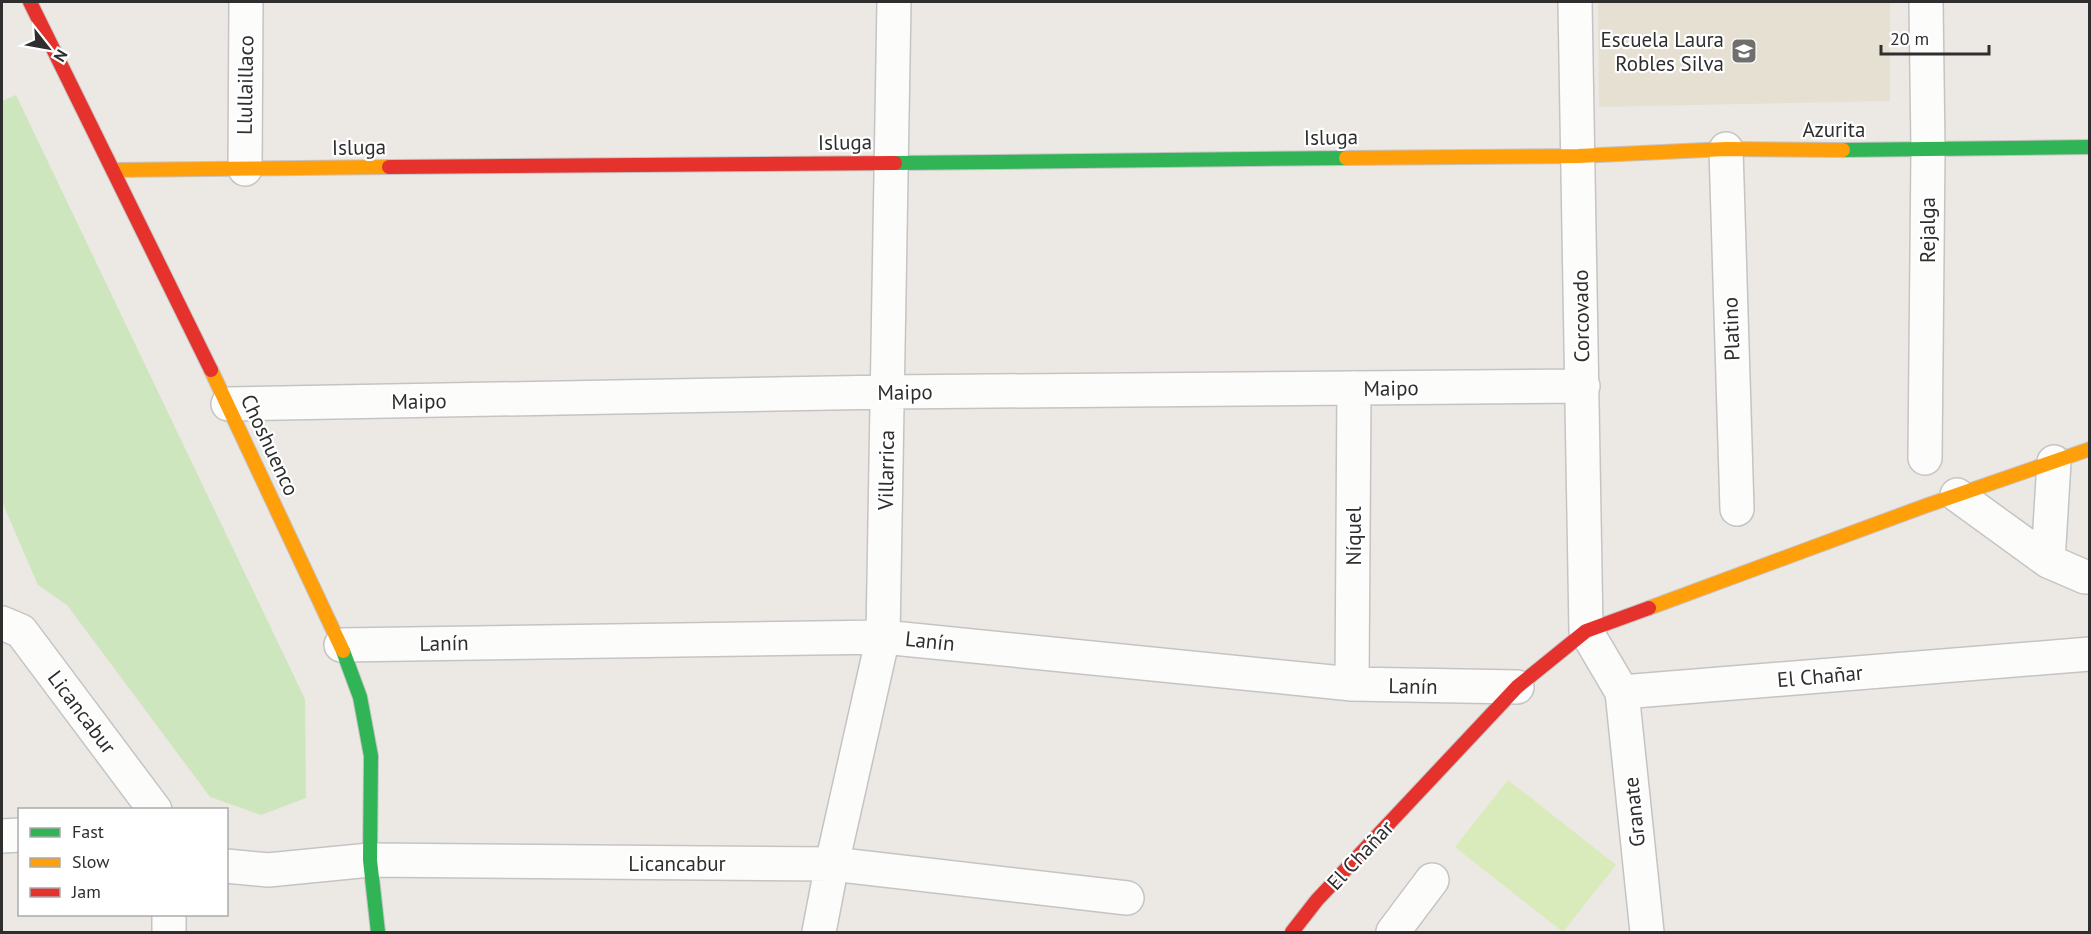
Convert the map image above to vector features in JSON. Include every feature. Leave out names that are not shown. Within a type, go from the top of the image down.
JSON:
[{"type":"street","name":"Choshuenco","points":[[30,2],[228,404],[341,645],[360,697],[371,756],[370,860],[378,933]]},
{"type":"street","name":"Llullaillaco","points":[[245,169],[246,2]]},
{"type":"street","name":"Villarrica","points":[[819,933],[832,864],[884,636],[894,2]]},
{"type":"street","name":"Corcovado","points":[[1575,2],[1586,631]]},
{"type":"street","name":"Rejalga","points":[[1925,458],[1928,150],[1926,2]]},
{"type":"street","name":"Azurita","points":[[1578,156],[1726,149],[1928,150],[2090,147]]},
{"type":"street","name":"Platino","points":[[1726,149],[1737,509]]},
{"type":"street","name":"Isluga","points":[[113,170],[1578,156]]},
{"type":"street","name":"Maipo","points":[[228,404],[887,392],[1583,386]]},
{"type":"street","name":"Níquel","points":[[1352,684],[1354,388]]},
{"type":"street","name":"El Chañar","points":[[1292,933],[1317,900],[1516,687],[1586,631],[1957,495],[2090,450]]},
{"type":"street","points":[[2048,561],[2054,462]]},
{"type":"street","points":[[1957,495],[2048,561],[2090,577]]},
{"type":"street","name":"Licancabur","points":[[2,623],[21,631],[154,808]]},
{"type":"street","points":[[1586,631],[1622,692]]},
{"type":"street","name":"Lanín","points":[[341,645],[884,636],[1352,684],[1516,687]]},
{"type":"street","name":"El Chañar","points":[[1622,692],[2090,654]]},
{"type":"street","name":"Granate","points":[[1622,692],[1647,933]]},
{"type":"street","points":[[2,836],[18,836]]},
{"type":"street","name":"Licancabur","points":[[228,866],[268,870],[370,860],[832,864],[1127,898]]},
{"type":"street","points":[[1394,933],[1432,880]]},
{"type":"street","points":[[169,933],[170,916]]},
{"type":"shaded area","name":"Escuela Laura Robles Silva","points":[[1598,2],[1890,2],[1890,101],[1599,107]]},
{"type":"green space","points":[[16,95],[305,699],[306,798],[261,815],[210,797],[67,605],[38,585],[2,502],[2,101]]},
{"type":"green space","points":[[1508,780],[1616,865],[1563,932],[1455,847]]},
{"type":"traffic: fast","points":[[1843,150],[2090,147]]},
{"type":"traffic: fast","points":[[895,163],[1346,158]]},
{"type":"traffic: fast","points":[[343,651],[360,697],[371,756],[370,860],[378,932]]},
{"type":"traffic: slow","points":[[1346,158],[1578,156],[1726,149],[1843,150]]},
{"type":"traffic: slow","points":[[113,170],[389,167]]},
{"type":"traffic: slow","points":[[211,370],[343,651]]},
{"type":"traffic: slow","points":[[1649,608],[1925,506],[2090,449]]},
{"type":"traffic: jam","points":[[30,2],[211,370]]},
{"type":"traffic: jam","points":[[389,167],[895,163]]},
{"type":"traffic: jam","points":[[1292,932],[1317,900],[1517,687],[1586,631],[1649,608]]},
{"type":"place","name":"Escuela Laura Robles Silva","points":[[1744,51]]}]
